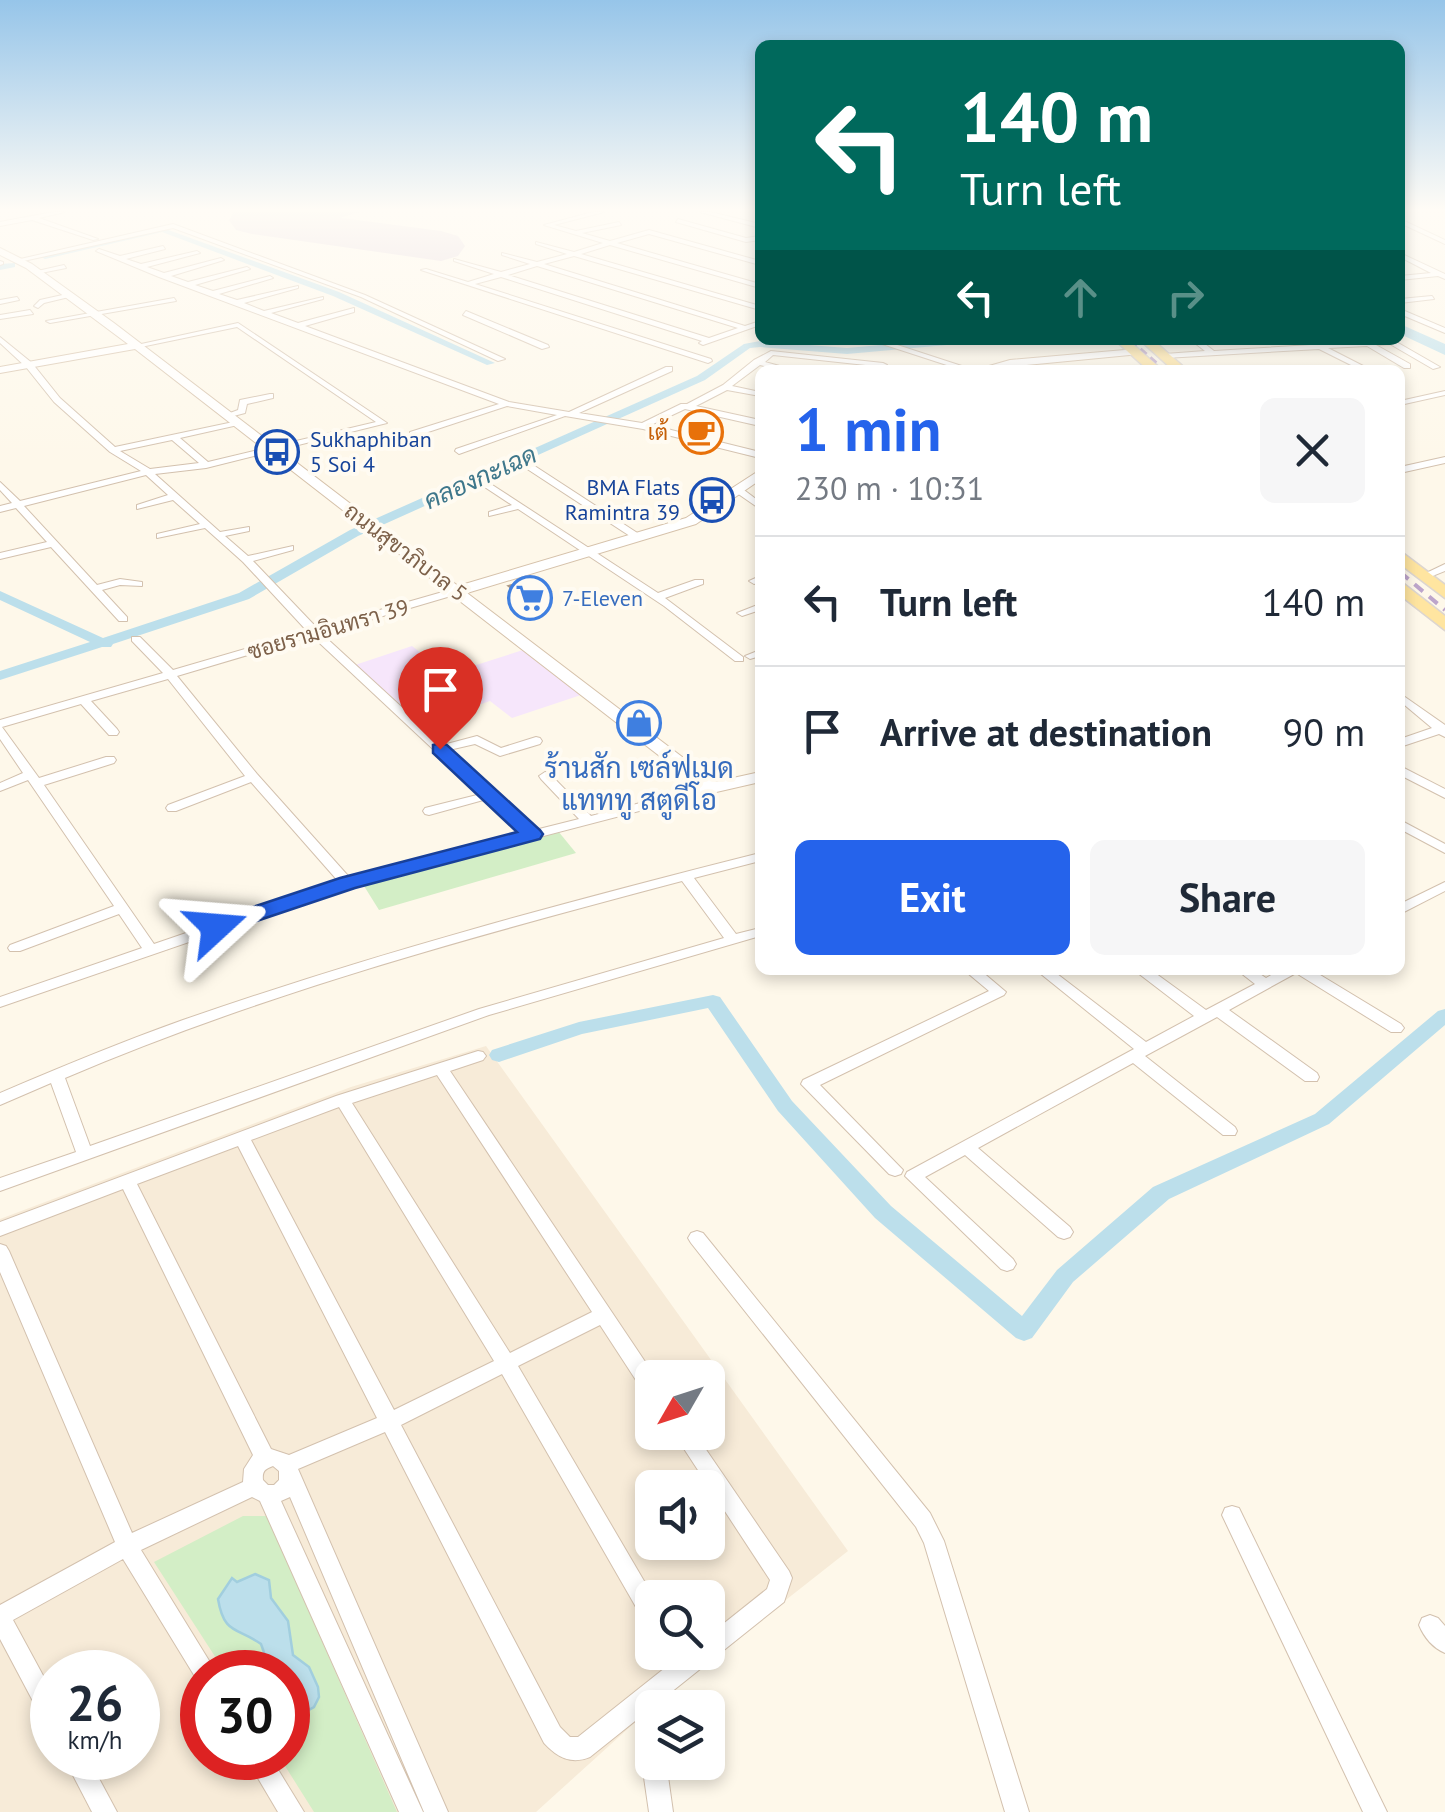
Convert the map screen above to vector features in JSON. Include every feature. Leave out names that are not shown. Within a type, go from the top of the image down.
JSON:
[{"type":"main road","points":[[1127,345],[1150,365]]},
{"type":"main road","points":[[1152,345],[1175,365]]},
{"type":"main road","points":[[1405,560],[1445,593]]},
{"type":"main road","points":[[1405,590],[1445,625]]},
{"type":"street","points":[[0,317],[65,297]]},
{"type":"street","name":"ถนนสุขาภิบาล 5","points":[[69,297],[712,788]]},
{"type":"street","points":[[215,297],[506,404],[643,426],[755,454]]},
{"type":"street","points":[[234,304],[261,297]]},
{"type":"street","points":[[362,297],[501,359]]},
{"type":"street","points":[[507,297],[708,361]]},
{"type":"street","points":[[573,297],[710,340]]},
{"type":"street","points":[[643,297],[745,328]]},
{"type":"street","points":[[722,297],[755,307]]},
{"type":"street","points":[[262,314],[320,298]]},
{"type":"street","points":[[1405,301],[1432,298]]},
{"type":"street","points":[[0,302],[16,300]]},
{"type":"street","points":[[50,321],[174,300]]},
{"type":"street","points":[[294,326],[351,310]]},
{"type":"street","points":[[1405,312],[1445,331]]},
{"type":"street","points":[[466,313],[546,348]]},
{"type":"street","points":[[0,370],[238,325],[383,422],[206,465],[148,472],[0,509]]},
{"type":"street","points":[[679,352],[755,325]]},
{"type":"street","points":[[489,333],[504,330]]},
{"type":"street","points":[[460,340],[474,336]]},
{"type":"street","points":[[0,339],[29,364],[57,400],[114,450],[148,472],[246,560],[314,633],[532,834]]},
{"type":"street","points":[[892,345],[955,365]]},
{"type":"street","points":[[1201,345],[1213,354]]},
{"type":"street","points":[[1258,345],[1268,351]]},
{"type":"street","points":[[1305,345],[1310,348]]},
{"type":"street","points":[[1165,356],[1334,345]]},
{"type":"street","points":[[1371,345],[1407,366]]},
{"type":"street","points":[[1397,345],[1436,367]]},
{"type":"street","points":[[1321,347],[1357,365]]},
{"type":"street","points":[[1002,365],[1136,352]]},
{"type":"street","points":[[688,407],[776,353],[884,365]]},
{"type":"street","points":[[757,362],[769,365]]},
{"type":"street","points":[[459,451],[568,414],[669,369]]},
{"type":"street","points":[[726,387],[755,393]]},
{"type":"street","points":[[1405,401],[1445,393]]},
{"type":"street","points":[[114,450],[230,420],[242,411],[243,402],[270,396]]},
{"type":"street","points":[[413,434],[506,404]]},
{"type":"street","points":[[643,426],[675,408],[688,407],[755,423]]},
{"type":"street","points":[[174,437],[206,465]]},
{"type":"street","points":[[531,455],[521,461],[639,538]]},
{"type":"street","points":[[1405,469],[1445,460]]},
{"type":"street","name":"ซอยรามอินทรา 39","points":[[0,727],[639,538],[691,520],[755,478]]},
{"type":"street","points":[[480,480],[586,553],[750,656]]},
{"type":"street","points":[[100,484],[114,496]]},
{"type":"street","points":[[0,485],[122,619]]},
{"type":"street","points":[[738,490],[755,502]]},
{"type":"street","points":[[140,506],[175,496]]},
{"type":"street","points":[[492,514],[520,506]]},
{"type":"street","points":[[160,536],[207,525]]},
{"type":"street","points":[[218,536],[246,529]]},
{"type":"street","points":[[0,556],[54,543]]},
{"type":"street","points":[[246,560],[290,548]]},
{"type":"street","points":[[1425,576],[1445,568]]},
{"type":"street","points":[[95,589],[120,582],[138,584]]},
{"type":"street","points":[[657,597],[699,582]]},
{"type":"street","points":[[742,613],[755,609]]},
{"type":"street","points":[[136,640],[170,674],[253,778],[348,883]]},
{"type":"street","points":[[84,700],[113,732]]},
{"type":"street","points":[[1406,700],[1442,730]]},
{"type":"street","points":[[0,727],[150,949]]},
{"type":"street","points":[[1405,741],[1442,730]]},
{"type":"street","points":[[440,749],[477,740],[500,752],[536,741]]},
{"type":"street","points":[[0,786],[110,760]]},
{"type":"street","points":[[1405,773],[1445,794]]},
{"type":"street","points":[[546,776],[588,820]]},
{"type":"street","points":[[172,808],[253,778]]},
{"type":"street","points":[[0,1002],[348,883],[755,778]]},
{"type":"street","points":[[429,811],[490,795]]},
{"type":"street","points":[[1405,827],[1445,849]]},
{"type":"street","points":[[0,1099],[56,1074],[369,962],[755,857]]},
{"type":"street","points":[[685,876],[732,939]]},
{"type":"street","points":[[1405,907],[1445,886]]},
{"type":"street","points":[[15,948],[122,908]]},
{"type":"street","points":[[0,1185],[484,1012],[755,933]]},
{"type":"street","points":[[895,1170],[809,1084],[999,992],[977,975]]},
{"type":"street","points":[[1049,975],[1229,1131]]},
{"type":"street","points":[[1149,975],[1311,1076]]},
{"type":"street","points":[[1252,975],[1265,984]]},
{"type":"street","points":[[1008,1264],[913,1176],[1282,975]]},
{"type":"street","points":[[1310,975],[1396,1028]]},
{"type":"street","points":[[0,1229],[342,1100],[478,1056]]},
{"type":"street","points":[[440,1069],[635,1363]]},
{"type":"street","points":[[56,1074],[84,1152]]},
{"type":"street","points":[[342,1100],[507,1365],[635,1585]]},
{"type":"street","points":[[242,1138],[552,1734],[565,1748],[582,1749],[668,1670]]},
{"type":"street","points":[[966,1147],[1064,1232]]},
{"type":"street","points":[[126,1180],[266,1460]]},
{"type":"street","points":[[697,1238],[922,1520],[934,1541],[1017,1812]]},
{"type":"street","points":[[0,1251],[126,1546],[191,1650]]},
{"type":"street","points":[[289,1470],[603,1315]]},
{"type":"street","points":[[695,1450],[782,1578],[776,1596],[725,1636]]},
{"type":"street","points":[[411,1812],[260,1491],[254,1469],[266,1460],[280,1458],[289,1470],[436,1812]]},
{"type":"street","points":[[30,1673],[0,1616],[126,1546],[260,1491],[285,1486],[289,1470]]},
{"type":"street","points":[[1232,1515],[1376,1812]]},
{"type":"street","points":[[88,1780],[105,1812]]},
{"type":"street","points":[[272,1780],[292,1812]]},
{"type":"street","points":[[657,1780],[661,1812]]},
{"type":"shaded area","points":[[412,646],[448,674],[523,650],[581,695],[512,718],[490,701],[423,724],[355,665]]},
{"type":"shaded area","points":[[486,1046],[711,1360],[635,1360],[635,1450],[725,1450],[725,1379],[848,1551],[725,1648],[725,1580],[635,1580],[635,1670],[697,1670],[672,1690],[635,1690],[635,1722],[536,1812],[0,1812],[0,1219],[351,1087]]},
{"type":"green space","points":[[558,831],[576,853],[379,910],[364,886]]},
{"type":"green space","points":[[243,1516],[267,1516],[397,1812],[314,1812],[294,1780],[310,1780],[310,1650],[211,1650],[154,1562]]},
{"type":"water","points":[[255,1574],[269,1580],[271,1598],[288,1621],[292,1650],[263,1650],[261,1644],[228,1625],[218,1599],[232,1578],[237,1582]]},
{"type":"water","points":[[310,1669],[318,1687],[314,1707],[310,1709]]},
{"type":"building","points":[[534,579],[550,591],[525,598],[509,586]]},
{"type":"waterway","points":[[342,297],[490,363]]},
{"type":"waterway","points":[[1405,330],[1445,350]]},
{"type":"waterway","name":"คลองกะเฉด","points":[[103,642],[244,596],[354,533],[701,378],[747,346],[755,345]]},
{"type":"waterway","name":"คลองกะเฉด","points":[[772,345],[847,351],[914,345]]},
{"type":"waterway","points":[[0,595],[103,642]]},
{"type":"waterway","name":"คลองกะเฉด","points":[[0,676],[103,642]]},
{"type":"waterway","points":[[499,1055],[579,1028],[713,1001],[785,1106],[883,1212],[1024,1331],[1065,1276],[1161,1193],[1322,1119],[1445,1015]]},
{"type":"railway","points":[[1137,345],[1159,365]]},
{"type":"railway","points":[[1405,576],[1445,610]]},
{"type":"place","name":"เต้","points":[[701,432]]},
{"type":"place","name":"Sukhaphiban 5 Soi 4","points":[[277,452]]},
{"type":"place","name":"BMA Flats Ramintra 39","points":[[712,500]]},
{"type":"place","name":"7-Eleven","points":[[530,598]]},
{"type":"place","name":"ร้านสัก เซล์ฟเมด แทททู สตูดีโอ","points":[[639,723]]},
{"type":"route","points":[[216,927],[348,883],[532,834],[440,749]]}]
